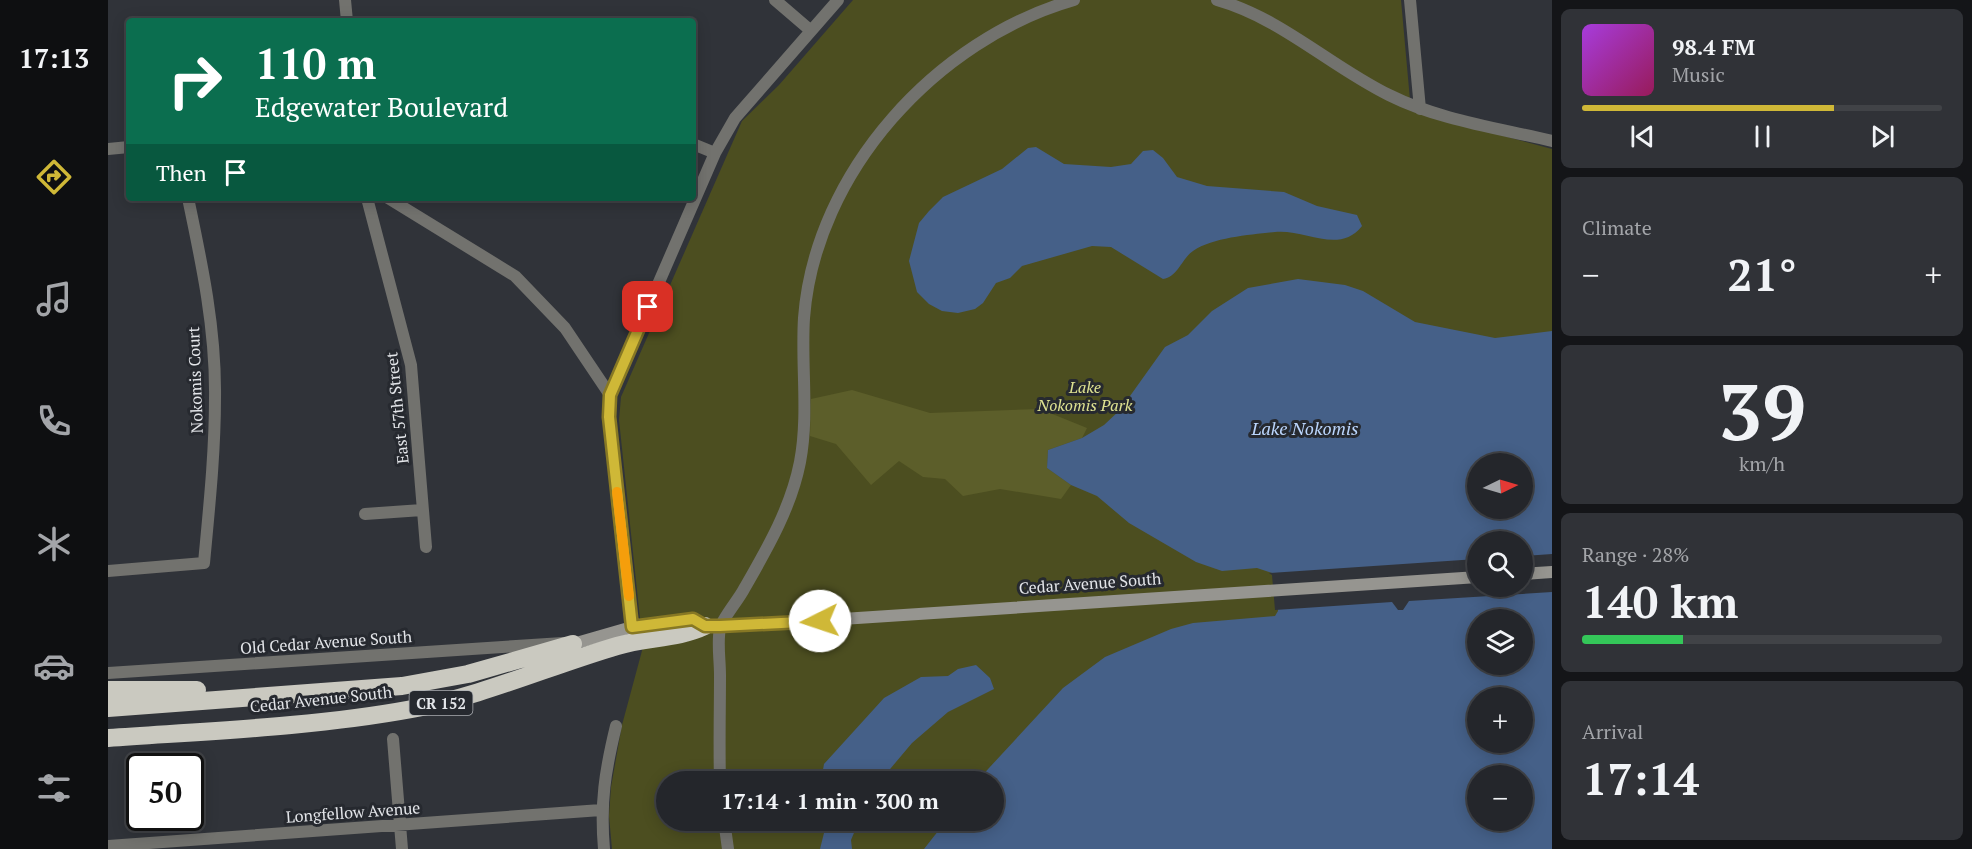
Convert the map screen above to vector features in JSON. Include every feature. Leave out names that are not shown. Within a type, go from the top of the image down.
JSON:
[{"type":"highway","name":"Cedar Avenue South","points":[[108,740],[412,709],[452,700],[618,645],[692,632],[712,626]]},
{"type":"highway","name":"Cedar Avenue South","points":[[108,708],[434,681],[573,644]]},
{"type":"highway","points":[[108,690],[289,694]]},
{"type":"main road","points":[[1533,573],[1552,572]]},
{"type":"main road","name":"Cedar Avenue South","points":[[573,644],[632,627],[693,619],[712,626],[1467,578]]},
{"type":"street","points":[[345,0],[347,18]]},
{"type":"street","points":[[775,0],[810,30]]},
{"type":"street","points":[[696,197],[715,153],[735,118],[838,0]]},
{"type":"street","points":[[719,771],[712,626],[768,548],[791,497],[800,461],[803,432],[804,317],[811,275],[823,237],[847,183],[891,119],[916,92],[952,62],[1016,21],[1074,0]]},
{"type":"street","points":[[1217,0],[1259,16],[1363,81],[1420,109],[1552,141]]},
{"type":"street","points":[[1410,0],[1420,109]]},
{"type":"street","points":[[696,145],[715,153]]},
{"type":"street","points":[[108,149],[126,147]]},
{"type":"street","name":"Nokomis Court","points":[[108,571],[204,563],[211,496],[215,386],[206,284],[189,201]]},
{"type":"street","name":"East 57th Street","points":[[368,201],[411,364],[426,548]]},
{"type":"street","points":[[393,201],[515,276],[565,328],[610,395]]},
{"type":"street","points":[[632,627],[609,417],[610,395],[694,201]]},
{"type":"street","points":[[365,514],[422,510]]},
{"type":"street","name":"Old Cedar Avenue South","points":[[108,673],[546,642],[573,644]]},
{"type":"street","points":[[604,849],[601,810],[603,783],[616,726]]},
{"type":"street","points":[[393,739],[402,849]]},
{"type":"street","name":"Longfellow Avenue","points":[[108,846],[601,810]]},
{"type":"street","points":[[726,831],[728,849]]},
{"type":"green space","name":"Lake Nokomis Park","points":[[853,0],[1401,0],[1411,111],[1552,149],[1552,849],[612,849],[609,816],[611,787],[622,725],[643,647],[619,420],[621,397],[742,121],[779,85]]},
{"type":"green space","points":[[852,390],[930,413],[1040,409],[1087,428],[1082,438],[1048,450],[1047,468],[1071,485],[1061,499],[1000,489],[963,496],[945,479],[923,477],[899,461],[871,485],[836,444],[810,436],[811,399]]},
{"type":"water","points":[[1036,147],[1064,164],[1111,167],[1131,164],[1143,151],[1153,150],[1163,158],[1177,177],[1207,186],[1284,192],[1317,206],[1357,215],[1362,226],[1343,239],[1333,240],[1275,232],[1222,240],[1193,251],[1172,275],[1163,279],[1111,247],[1092,246],[1022,266],[1010,278],[996,283],[983,303],[975,309],[958,313],[942,311],[929,304],[917,292],[909,261],[919,223],[943,197],[1002,169],[1028,148]]},
{"type":"water","name":"Lake Nokomis","points":[[1298,279],[1345,285],[1363,291],[1415,322],[1495,338],[1552,331],[1552,849],[924,849],[938,831],[1004,831],[1004,771],[986,771],[1063,688],[1105,657],[1171,629],[1193,623],[1275,616],[1278,611],[1275,574],[1257,568],[1222,571],[1196,562],[1129,523],[1097,496],[1071,485],[1047,468],[1048,450],[1082,438],[1104,425],[1120,410],[1165,347],[1188,335],[1212,311],[1248,288]]},
{"type":"water","points":[[976,665],[990,678],[994,689],[948,712],[912,743],[888,771],[823,771],[824,764],[884,698],[921,677],[948,676],[958,669]]},
{"type":"water","points":[[824,831],[855,831],[851,840],[852,849],[820,849]]},
{"type":"pier","points":[[1552,554],[1552,592],[1533,593],[1533,555]]},
{"type":"pier","points":[[1467,560],[1467,597],[1473,597],[1409,601],[1403,610],[1398,610],[1392,602],[1275,610],[1272,575],[1269,573]]},
{"type":"slow traffic","points":[[617,492],[629,596]]},
{"type":"route","points":[[648,307],[610,395],[609,417],[632,627],[693,619],[705,626],[820,621]]}]
